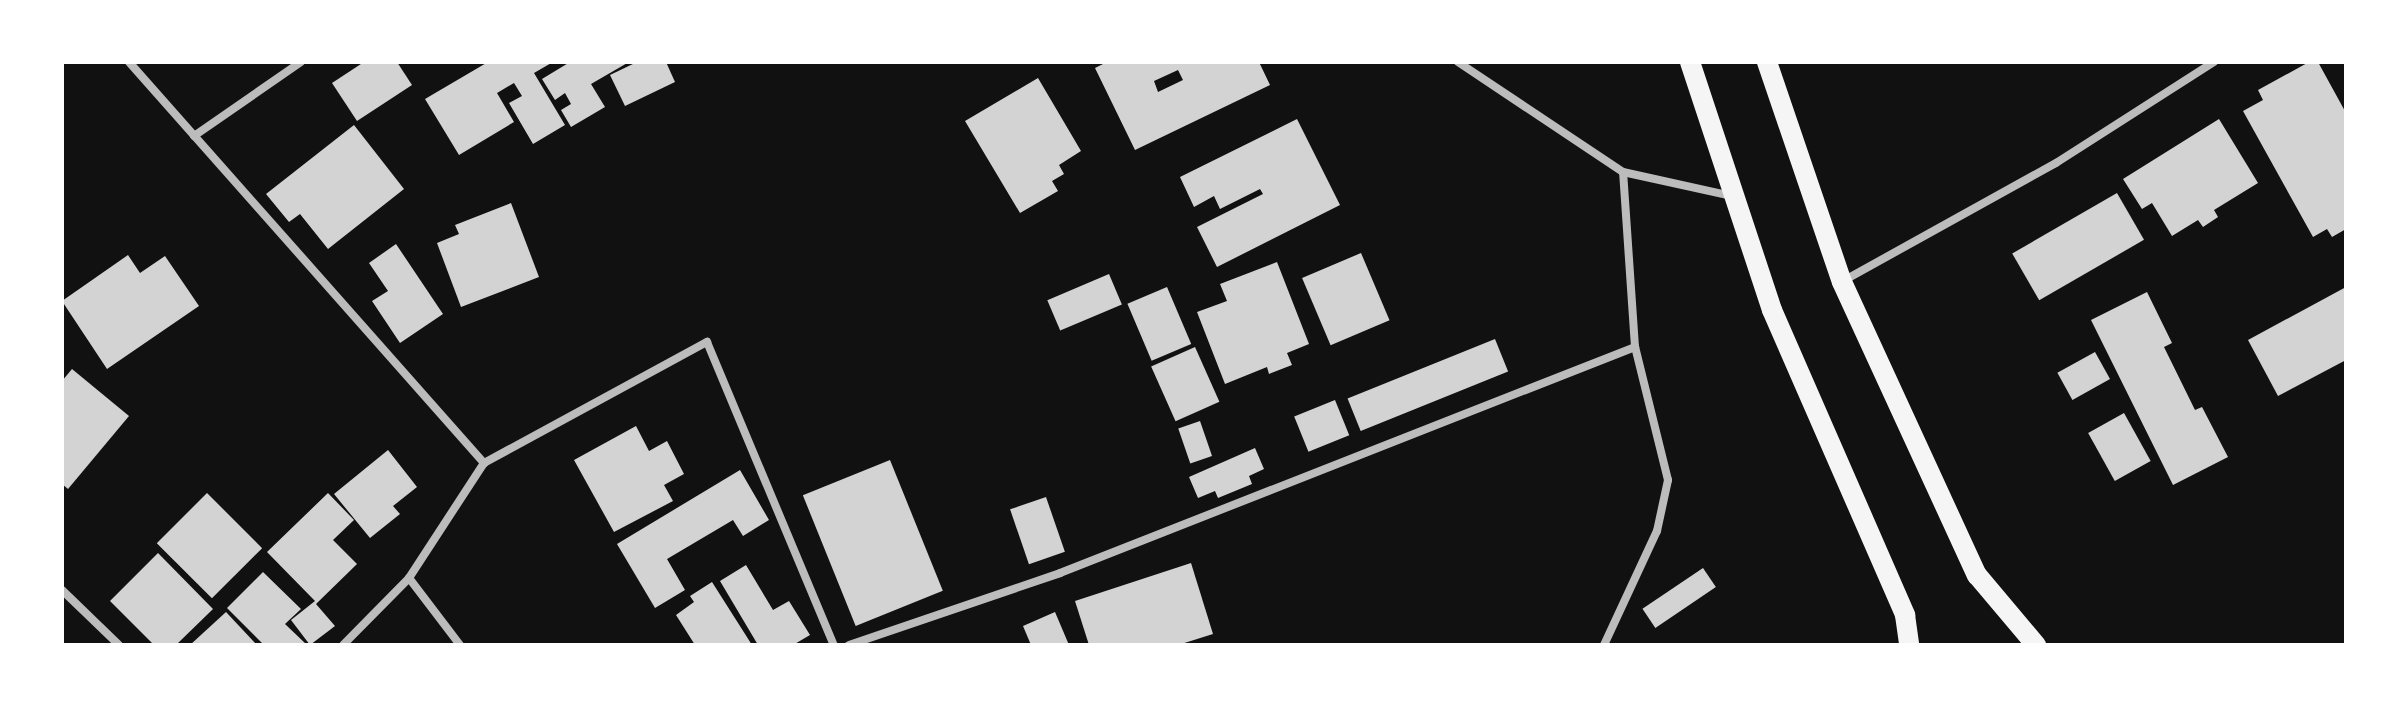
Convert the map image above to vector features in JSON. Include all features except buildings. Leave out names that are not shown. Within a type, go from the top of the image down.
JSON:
[{"type":"main road","points":[[1690,62],[1772,310],[1905,615],[1909,645]]},
{"type":"main road","points":[[1767,62],[1842,282],[1977,575],[2036,645]]},
{"type":"street","points":[[129,62],[484,463]]},
{"type":"street","points":[[194,136],[301,62]]},
{"type":"street","points":[[1458,62],[1623,172],[1734,196]]},
{"type":"street","points":[[1842,282],[2056,163],[2214,62]]},
{"type":"street","points":[[1604,645],[1657,531],[1668,480],[1635,347],[1623,172]]},
{"type":"street","points":[[343,645],[409,578],[484,463],[707,342],[834,645]]},
{"type":"street","points":[[849,645],[1060,573],[1635,347]]},
{"type":"street","points":[[409,578],[460,645]]},
{"type":"street","points":[[62,590],[119,645]]}]
